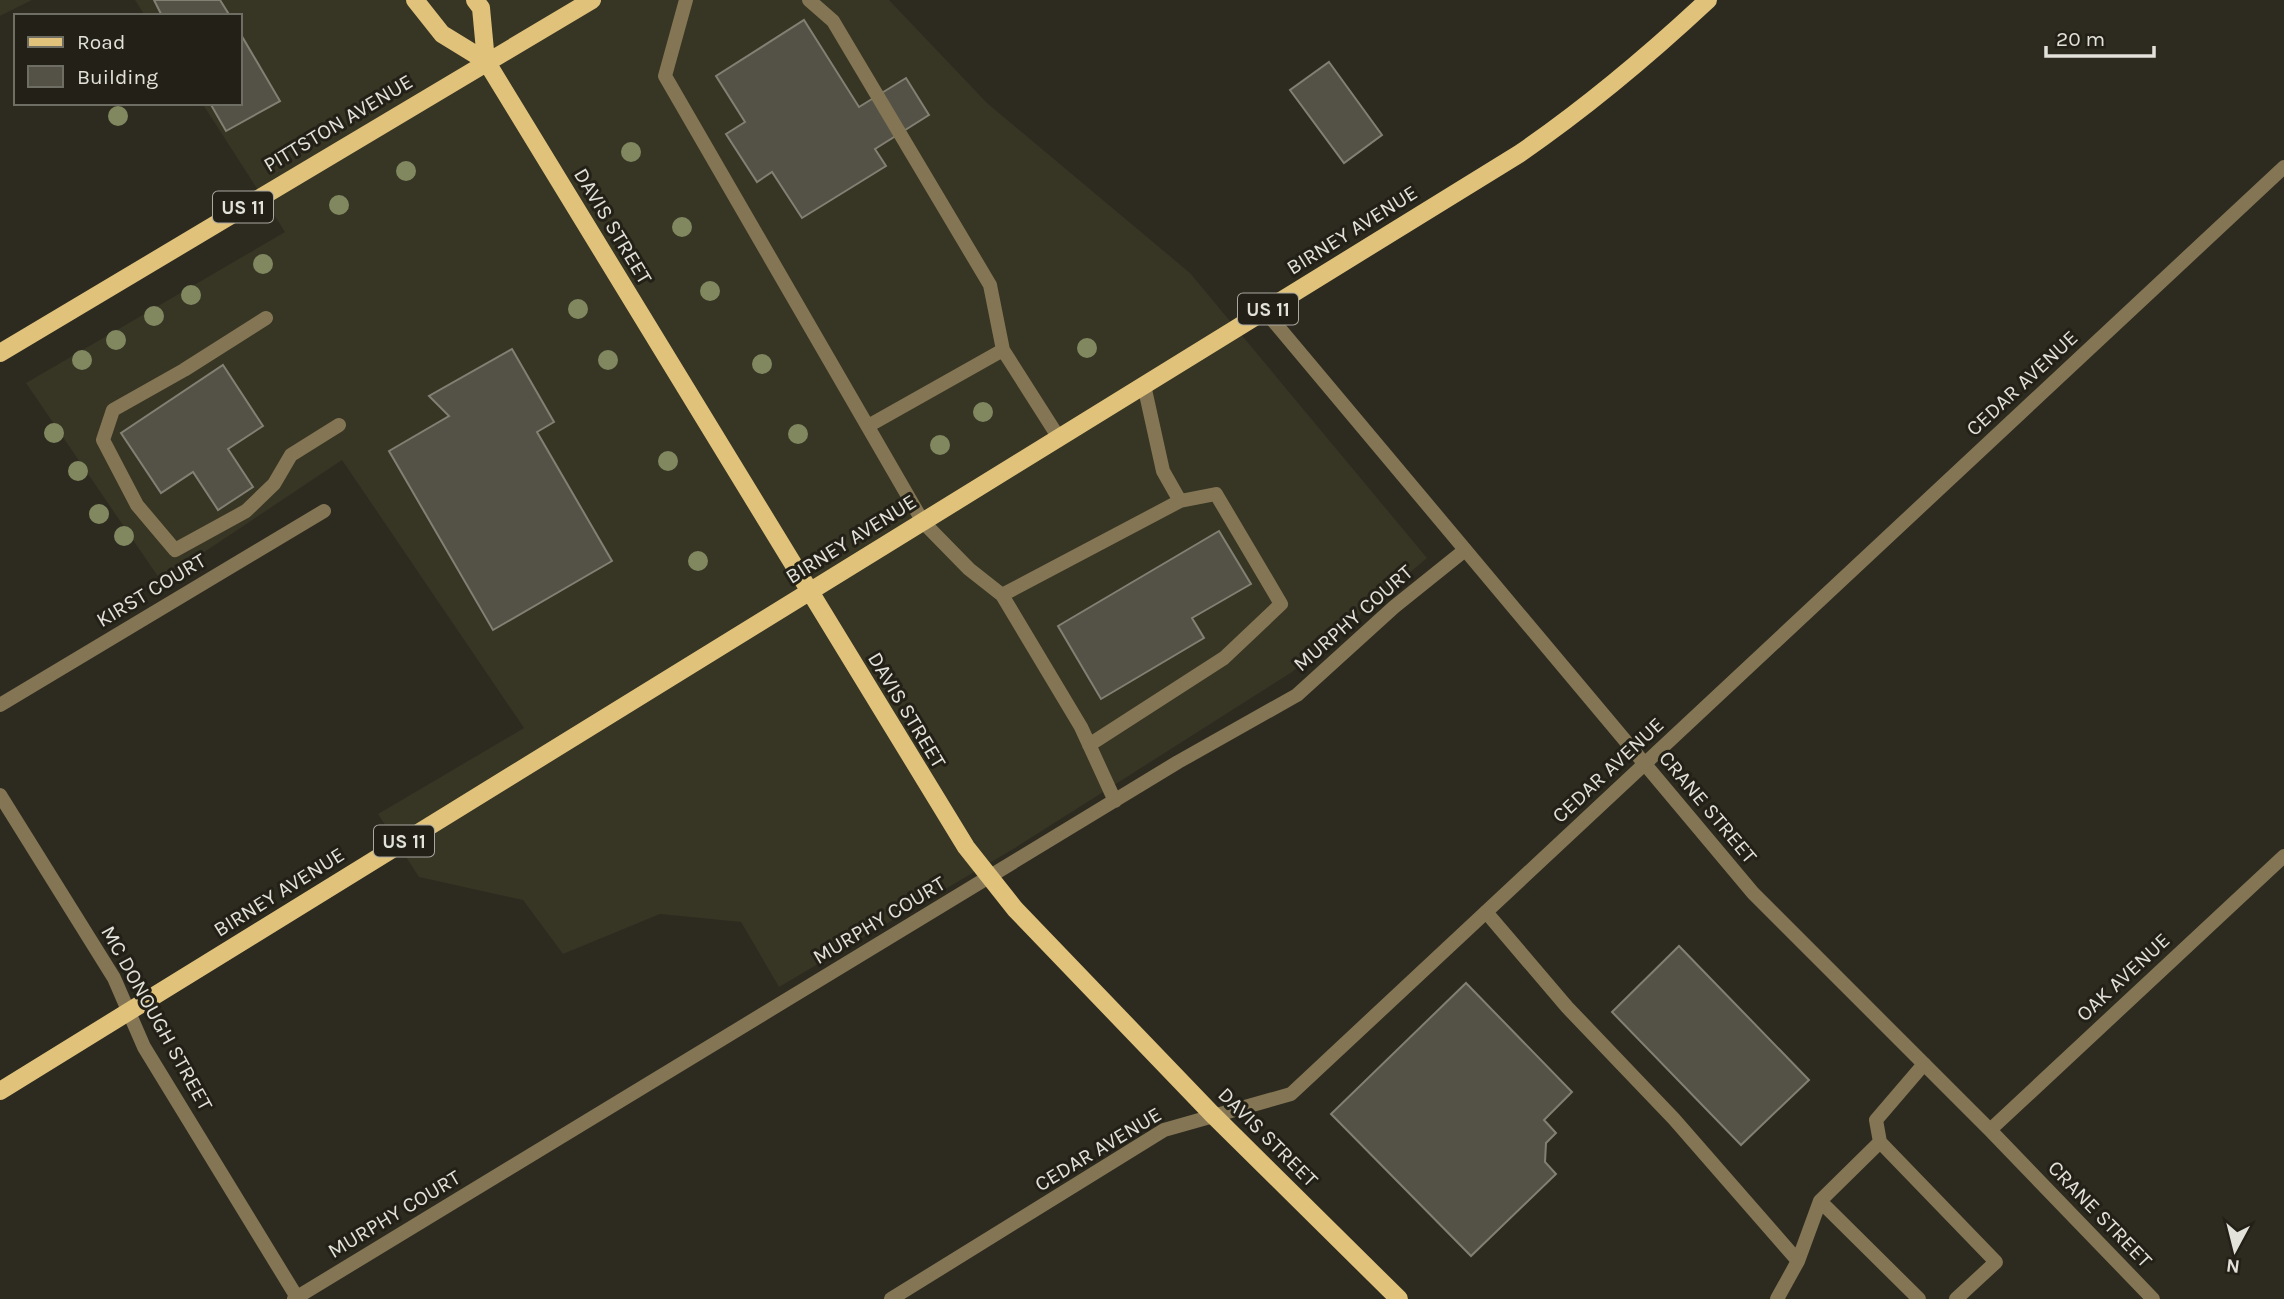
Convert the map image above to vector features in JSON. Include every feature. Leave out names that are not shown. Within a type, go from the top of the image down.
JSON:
[{"type":"main road","name":"DAVIS STREET","points":[[415,0],[442,34],[486,61]]},
{"type":"main road","name":"DAVIS STREET","points":[[475,0],[481,8],[486,61],[944,814],[989,877],[1212,1114],[1399,1299]]},
{"type":"main road","name":"PITTSTON AVENUE","points":[[0,353],[592,0]]},
{"type":"main road","name":"BIRNEY AVENUE","points":[[0,1091],[1265,311],[1570,119],[1623,76],[1707,0]]},
{"type":"street","points":[[687,0],[665,76],[923,522],[970,569],[1002,595],[1089,745],[1115,801]]},
{"type":"street","points":[[809,0],[833,21],[990,285],[1003,350],[1059,438]]},
{"type":"street","name":"CEDAR AVENUE","points":[[891,1299],[1164,1130],[1212,1114],[1291,1094],[2284,167]]},
{"type":"street","name":"CRANE STREET","points":[[1265,311],[1753,892],[1990,1130],[2153,1299]]},
{"type":"street","points":[[266,318],[184,370],[113,410],[103,440],[137,505],[175,550],[246,511],[274,484],[291,455],[339,425]]},
{"type":"street","points":[[868,426],[1003,350]]},
{"type":"street","points":[[1144,385],[1163,471],[1180,501]]},
{"type":"street","points":[[1002,595],[1180,501],[1216,494],[1281,604],[1224,658],[1089,745]]},
{"type":"street","name":"KIRST COURT","points":[[0,705],[324,511]]},
{"type":"street","name":"MURPHY COURT","points":[[296,1298],[1115,801],[1297,695],[1394,607],[1465,550]]},
{"type":"street","name":"MC DONOUGH STREET","points":[[0,795],[114,978],[150,1058],[296,1298]]},
{"type":"street","name":"OAK AVENUE","points":[[1990,1130],[2284,856]]},
{"type":"street","points":[[1486,912],[1567,1007],[1674,1119],[1798,1261]]},
{"type":"street","points":[[1924,1064],[1876,1120],[1880,1142],[1996,1262],[1956,1299]]},
{"type":"street","points":[[1777,1299],[1798,1261],[1820,1200],[1880,1142]]},
{"type":"street","points":[[1820,1200],[1919,1299]]},
{"type":"shaded area","points":[[0,0],[32,0],[0,16]]},
{"type":"shaded area","points":[[135,0],[889,0],[987,103],[1190,273],[1427,558],[1292,672],[1015,848],[779,987],[741,922],[660,914],[563,954],[523,900],[419,877],[378,814],[524,728],[342,460],[161,581],[26,383],[285,232],[203,105],[242,105],[242,14],[144,14]]},
{"type":"building","points":[[154,0],[220,0],[229,14],[161,14]]},
{"type":"building","points":[[804,20],[859,107],[906,78],[929,115],[875,149],[886,166],[802,218],[772,172],[757,182],[726,134],[745,122],[716,76]]},
{"type":"building","points":[[242,36],[280,101],[226,131],[211,105],[242,105]]},
{"type":"building","points":[[1329,62],[1382,135],[1344,163],[1290,90]]},
{"type":"building","points":[[512,349],[554,422],[537,432],[612,561],[493,630],[389,451],[449,416],[429,396]]},
{"type":"building","points":[[223,365],[263,426],[228,449],[253,487],[218,510],[193,472],[161,493],[121,433]]},
{"type":"building","points":[[1219,531],[1251,584],[1192,618],[1204,638],[1101,699],[1058,626]]},
{"type":"building","points":[[1679,946],[1809,1080],[1741,1145],[1612,1012]]},
{"type":"building","points":[[1466,983],[1572,1092],[1544,1120],[1556,1133],[1546,1143],[1545,1162],[1556,1174],[1471,1256],[1331,1114]]}]
